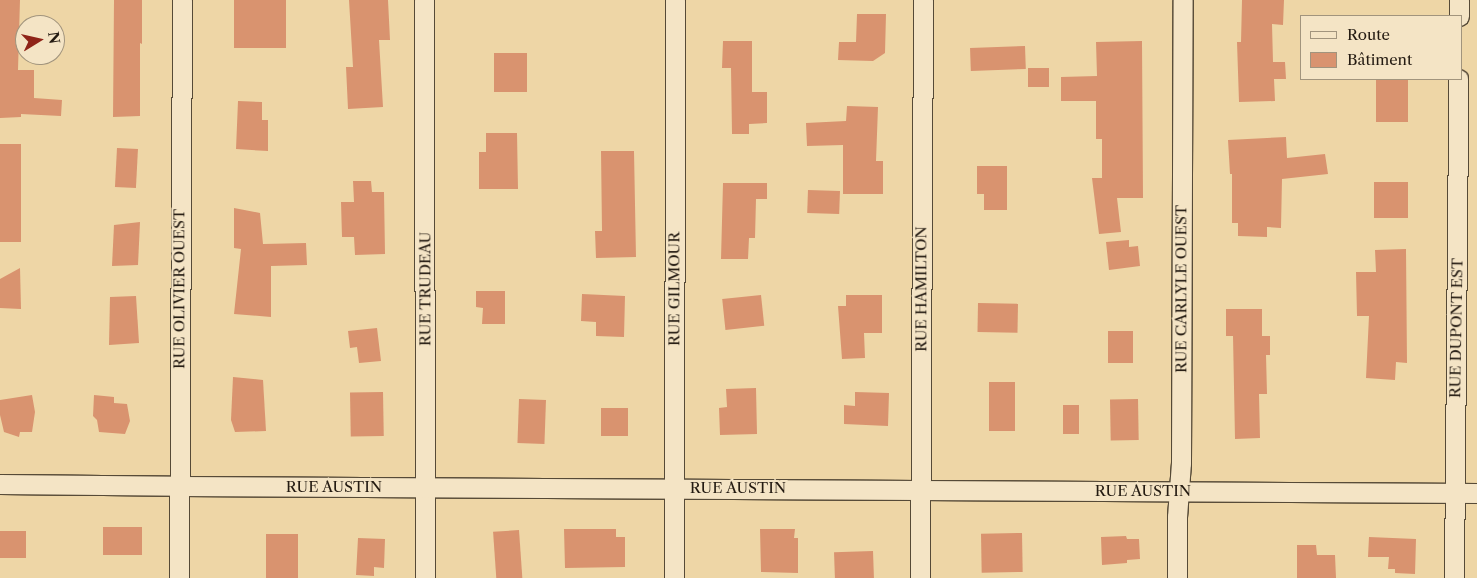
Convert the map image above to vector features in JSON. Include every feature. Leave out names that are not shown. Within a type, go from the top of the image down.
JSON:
[{"type":"street","name":"RUE OLIVIER OUEST","points":[[179,578],[182,0]]},
{"type":"street","name":"RUE TRUDEAU","points":[[424,0],[425,578]]},
{"type":"street","name":"RUE GILMOUR","points":[[674,578],[675,0]]},
{"type":"street","name":"RUE HAMILTON","points":[[920,578],[923,0]]},
{"type":"street","name":"RUE CARLYLE OUEST","points":[[1177,578],[1183,0]]},
{"type":"street","points":[[1459,0],[1459,15]]},
{"type":"street","name":"RUE DUPONT EST","points":[[1454,578],[1458,80]]},
{"type":"street","name":"RUE AUSTIN","points":[[0,484],[1477,493]]},
{"type":"building","points":[[0,0],[20,0],[20,15],[15,15],[15,65],[18,65],[18,70],[34,70],[34,98],[62,100],[61,116],[21,114],[21,117],[0,118]]},
{"type":"building","points":[[114,0],[142,0],[140,116],[113,117]]},
{"type":"building","points":[[234,0],[286,0],[286,48],[234,48]]},
{"type":"building","points":[[349,0],[388,0],[390,40],[379,40],[383,107],[348,109],[346,67],[353,67]]},
{"type":"building","points":[[1242,0],[1284,0],[1283,25],[1272,24],[1273,62],[1285,62],[1286,79],[1274,79],[1275,101],[1239,102],[1237,42],[1241,42]]},
{"type":"building","points":[[857,14],[886,14],[885,53],[873,61],[838,60],[839,42],[856,42]]},
{"type":"building","points":[[723,41],[752,41],[752,92],[767,92],[767,123],[749,124],[749,134],[732,134],[731,68],[722,68]]},
{"type":"building","points":[[1142,41],[1143,198],[1117,198],[1121,232],[1099,234],[1092,178],[1102,178],[1102,139],[1096,139],[1096,101],[1061,101],[1061,77],[1097,76],[1096,42]]},
{"type":"building","points":[[1025,46],[1026,69],[971,71],[970,48]]},
{"type":"building","points":[[494,53],[527,53],[527,92],[494,92]]},
{"type":"building","points":[[1028,68],[1049,68],[1049,87],[1028,87]]},
{"type":"building","points":[[1376,80],[1408,80],[1408,122],[1376,122]]},
{"type":"building","points":[[238,101],[262,102],[262,120],[268,120],[268,151],[236,149]]},
{"type":"building","points":[[847,106],[878,107],[876,161],[883,161],[883,194],[843,194],[843,145],[807,146],[806,123],[846,121]]},
{"type":"building","points":[[486,133],[517,133],[518,189],[479,189],[479,152],[486,152]]},
{"type":"building","points":[[1286,137],[1287,158],[1325,154],[1328,174],[1282,179],[1281,228],[1267,227],[1267,237],[1238,236],[1238,223],[1232,223],[1232,174],[1230,174],[1228,140]]},
{"type":"building","points":[[0,144],[21,144],[21,242],[0,242]]},
{"type":"building","points":[[117,148],[138,149],[136,188],[115,187]]},
{"type":"building","points":[[601,151],[634,151],[636,257],[596,258],[595,231],[602,231]]},
{"type":"building","points":[[977,166],[1007,166],[1007,210],[984,210],[984,194],[977,194]]},
{"type":"building","points":[[353,181],[371,181],[372,192],[384,192],[385,254],[355,255],[354,237],[342,237],[341,202],[354,202]]},
{"type":"building","points":[[1374,182],[1408,182],[1408,218],[1374,218]]},
{"type":"building","points":[[723,183],[767,183],[767,199],[756,199],[755,238],[749,238],[748,259],[721,259]]},
{"type":"building","points":[[808,190],[840,191],[839,214],[807,213]]},
{"type":"building","points":[[234,208],[260,213],[263,244],[306,243],[307,265],[271,266],[271,317],[234,314],[241,249],[234,248]]},
{"type":"building","points":[[140,222],[138,265],[112,266],[114,225]]},
{"type":"building","points":[[1129,240],[1129,247],[1138,246],[1140,266],[1109,270],[1106,242]]},
{"type":"building","points":[[1406,249],[1407,363],[1396,362],[1395,380],[1366,378],[1369,316],[1357,316],[1356,272],[1376,272],[1375,250]]},
{"type":"building","points":[[20,268],[21,309],[0,308],[0,279]]},
{"type":"building","points":[[476,291],[505,291],[505,324],[482,324],[483,308],[476,307]]},
{"type":"building","points":[[582,294],[625,296],[624,337],[596,336],[596,322],[581,321]]},
{"type":"building","points":[[761,295],[764,326],[725,330],[722,299]]},
{"type":"building","points":[[846,295],[882,295],[882,333],[864,333],[865,358],[842,359],[838,306],[846,306]]},
{"type":"building","points":[[136,296],[139,343],[109,345],[110,297]]},
{"type":"building","points":[[978,303],[1018,304],[1017,333],[977,332]]},
{"type":"building","points":[[1226,309],[1262,309],[1262,336],[1270,336],[1270,355],[1266,355],[1267,394],[1259,394],[1260,438],[1235,439],[1233,336],[1226,336]]},
{"type":"building","points":[[377,328],[381,361],[359,363],[357,347],[350,348],[348,331]]},
{"type":"building","points":[[1108,331],[1133,331],[1133,363],[1108,363]]},
{"type":"building","points":[[233,377],[263,380],[266,431],[235,432],[231,420]]},
{"type":"building","points":[[989,382],[1015,382],[1015,431],[989,431]]},
{"type":"building","points":[[756,388],[757,434],[720,435],[719,408],[727,407],[726,389]]},
{"type":"building","points":[[383,392],[384,436],[351,437],[350,393]]},
{"type":"building","points":[[855,392],[889,393],[888,426],[844,424],[844,405],[855,406]]},
{"type":"building","points":[[32,395],[35,412],[32,432],[20,432],[19,437],[4,432],[0,415],[0,400]]},
{"type":"building","points":[[94,395],[114,397],[114,403],[127,404],[130,421],[125,434],[99,432],[97,420],[93,416]]},
{"type":"building","points":[[519,399],[546,400],[544,444],[517,443]]},
{"type":"building","points":[[1110,399],[1138,399],[1139,440],[1111,440]]},
{"type":"building","points":[[1063,405],[1079,405],[1079,434],[1063,434]]},
{"type":"building","points":[[601,408],[628,408],[628,436],[601,436]]},
{"type":"building","points":[[103,527],[142,527],[142,555],[103,555]]},
{"type":"building","points":[[564,529],[616,529],[616,537],[625,537],[625,567],[565,568]]},
{"type":"building","points":[[760,529],[795,529],[794,538],[798,538],[798,573],[761,572]]},
{"type":"building","points":[[519,530],[522,578],[496,578],[493,532]]},
{"type":"building","points":[[0,531],[26,531],[26,558],[0,558]]},
{"type":"building","points":[[1022,533],[1023,572],[982,573],[981,534]]},
{"type":"building","points":[[266,534],[298,534],[298,578],[266,578]]},
{"type":"building","points":[[1126,536],[1127,539],[1139,539],[1140,559],[1127,560],[1127,563],[1102,565],[1101,537]]},
{"type":"building","points":[[1369,537],[1416,539],[1415,574],[1395,573],[1395,569],[1388,569],[1389,557],[1368,557]]},
{"type":"building","points":[[358,538],[385,539],[384,568],[374,567],[374,576],[356,575]]},
{"type":"building","points":[[1297,545],[1316,545],[1317,555],[1335,555],[1336,578],[1297,578]]},
{"type":"building","points":[[873,551],[874,578],[835,578],[834,552]]}]
